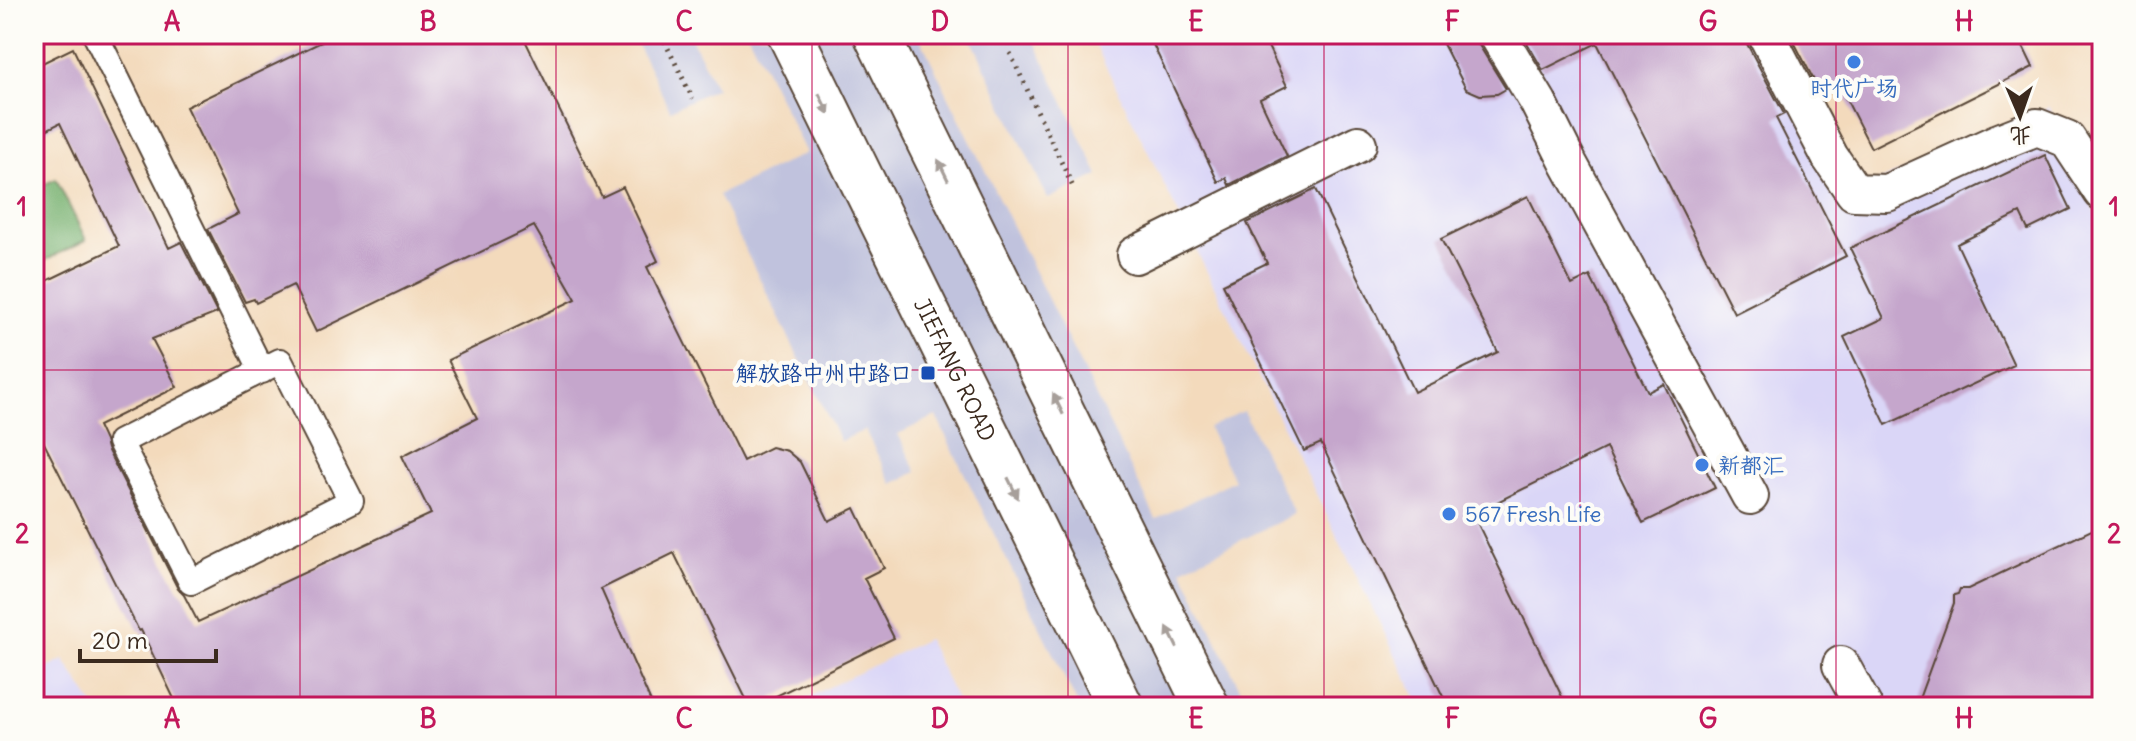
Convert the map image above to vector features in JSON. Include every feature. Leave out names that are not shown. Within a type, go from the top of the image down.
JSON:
[{"type":"main road","name":"JIEFANG ROAD","points":[[790,34],[1121,707]]},
{"type":"main road","points":[[876,34],[1207,707]]},
{"type":"street","points":[[1497,34],[1538,102],[1750,496]]},
{"type":"street","points":[[1766,34],[1830,157],[1854,192],[1887,193],[2037,127],[2067,139],[2102,192]]},
{"type":"street","points":[[1135,255],[1358,144]]},
{"type":"street","points":[[1841,665],[1864,707]]},
{"type":"lane","points":[[95,34],[262,371]]},
{"type":"lane","points":[[280,361],[351,501],[191,582],[120,442],[262,371],[280,361]]},
{"type":"path","points":[[661,34],[693,99]]},
{"type":"path","points":[[1010,53],[1073,187]]},
{"type":"shaded area","points":[[632,34],[689,34],[716,88],[670,110]]},
{"type":"shaded area","points":[[748,34],[918,34],[1156,519],[1234,480],[1208,428],[1243,411],[1295,514],[1182,569],[1249,707],[1079,707],[936,416],[898,434],[917,472],[892,484],[865,430],[840,441],[718,195],[806,153]]},
{"type":"shaded area","points":[[969,34],[1031,34],[1099,175],[1048,199]]},
{"type":"shaded area","name":"新都汇","points":[[1090,34],[1769,34],[1854,192],[2049,107],[2102,223],[2102,707],[1421,707]]},
{"type":"shaded area","points":[[927,639],[960,707],[789,707]]},
{"type":"shaded area","points":[[64,660],[95,707],[34,707],[34,675]]},
{"type":"green space","points":[[56,179],[86,240],[34,266],[34,189]]},
{"type":"building","points":[[338,34],[522,34],[602,197],[623,187],[658,261],[647,267],[743,461],[771,447],[787,451],[800,462],[829,521],[855,508],[884,568],[864,578],[894,638],[750,707],[674,553],[601,589],[653,707],[178,707],[43,441],[34,394],[34,287],[119,246],[60,123],[34,136],[34,67],[73,48],[169,248],[181,242],[217,313],[152,339],[177,387],[98,426],[178,589],[198,622],[431,514],[402,456],[477,418],[448,360],[576,299],[534,226],[316,332],[293,285],[256,303],[254,299],[245,302],[208,229],[238,214],[186,107]]},
{"type":"building","points":[[1148,34],[1262,34],[1287,86],[1260,99],[1287,156],[1229,185],[1226,178],[1218,182]]},
{"type":"building","points":[[1438,34],[1476,34],[1479,45],[1506,89],[1497,94],[1480,95],[1466,89]]},
{"type":"building","points":[[1522,34],[1745,34],[1747,44],[1784,114],[1776,118],[1846,256],[1734,313],[1597,43],[1543,70]]},
{"type":"building","points":[[1790,34],[2017,34],[2033,67],[1871,148],[1840,87],[1822,96]]},
{"type":"building","points":[[2045,155],[2071,209],[2028,230],[2020,213],[1957,244],[2014,365],[1886,425],[1844,337],[1884,318],[1850,248]]},
{"type":"building","points":[[1316,189],[1414,392],[1498,352],[1441,239],[1528,196],[1572,285],[1590,276],[1648,392],[1664,384],[1715,488],[1643,523],[1606,448],[1473,514],[1567,707],[1448,707],[1321,443],[1304,451],[1223,284],[1267,263],[1247,223]]},
{"type":"building","points":[[2102,525],[2102,707],[1916,707],[1954,603],[1954,595],[1960,589],[1968,589]]},
{"type":"place","name":"时代广场","points":[[1854,62]]},
{"type":"place","name":"解放路中州中路口","points":[[928,373]]},
{"type":"place","name":"新都汇","points":[[1702,465]]},
{"type":"place","name":"567 Fresh Life","points":[[1449,514]]}]
